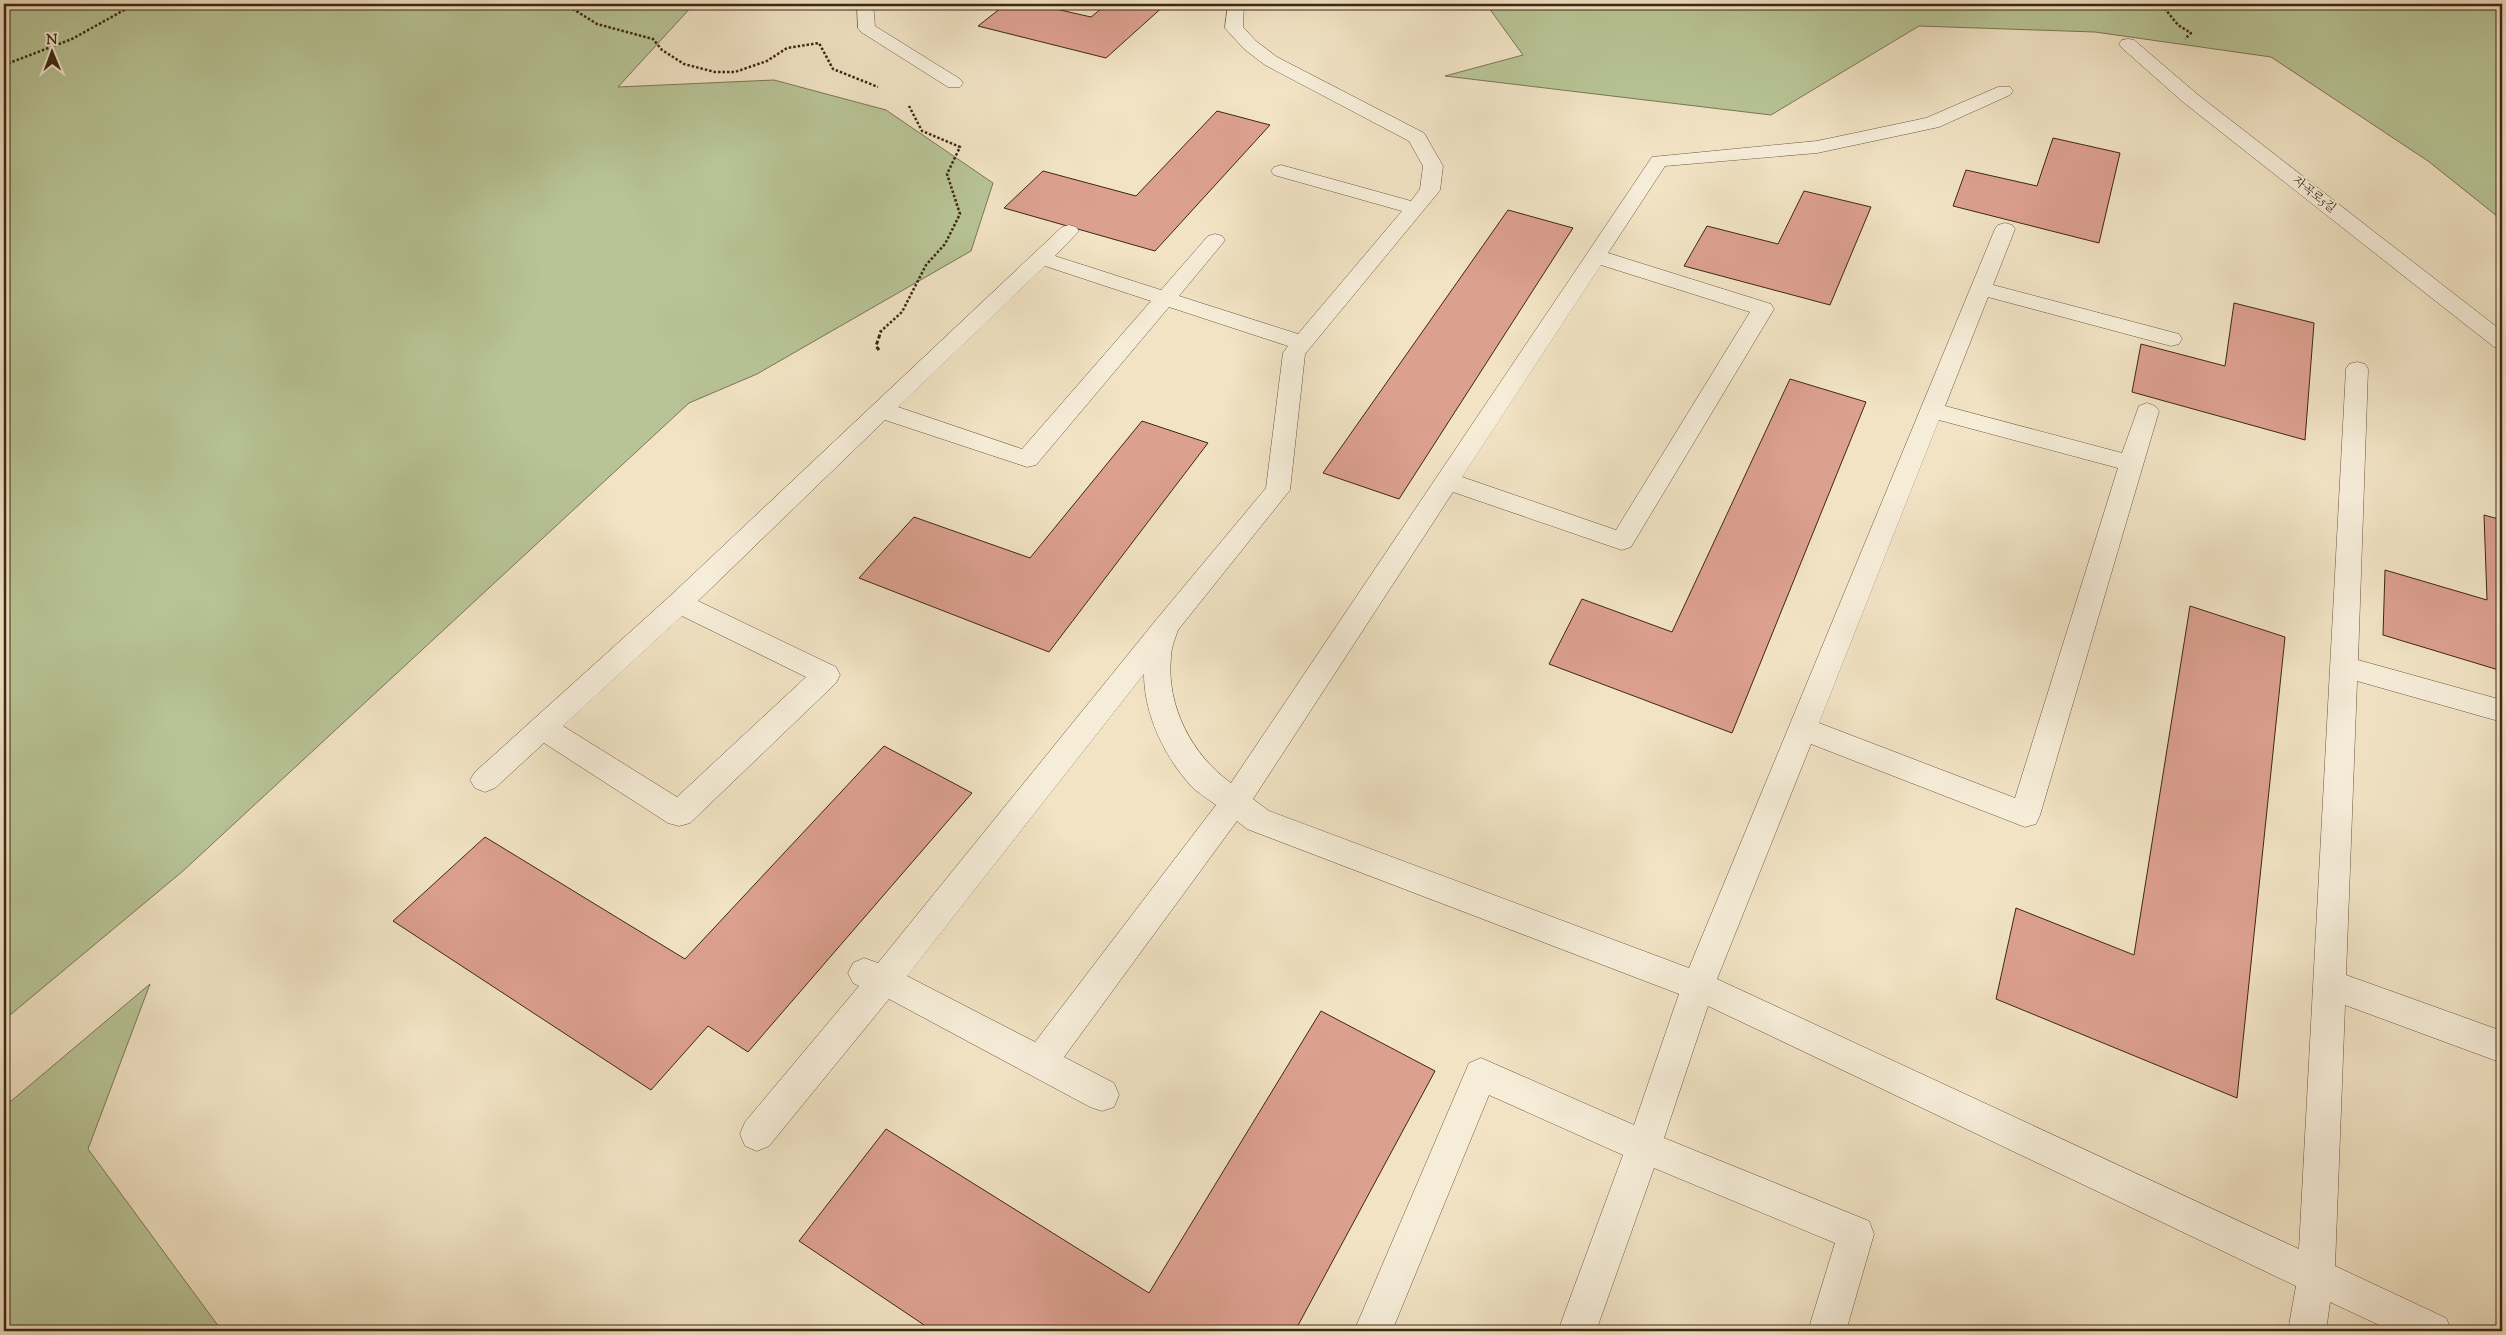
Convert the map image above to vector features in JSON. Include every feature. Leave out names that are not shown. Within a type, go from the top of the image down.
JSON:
[{"type":"street","points":[[865,4],[867,28],[954,83]]},
{"type":"street","points":[[757,1134],[874,976],[1278,490],[1294,353],[1430,190],[1433,166],[1417,138],[1270,61],[1250,45],[1234,28],[1236,4]]},
{"type":"street","name":"자곡로5길","points":[[2128,44],[2190,98],[2502,342]]},
{"type":"street","points":[[1041,1061],[1234,803],[1659,161],[1817,147],[1932,124],[2004,91]]},
{"type":"street","points":[[1281,171],[1415,208]]},
{"type":"street","points":[[1577,1331],[1644,1147],[1698,986],[2005,229]]},
{"type":"street","points":[[484,780],[679,603],[1069,231]]},
{"type":"street","points":[[881,410],[1027,459],[1215,240]]},
{"type":"street","points":[[1447,480],[1622,540],[1763,309],[1595,256]]},
{"type":"street","points":[[1042,258],[1302,343]]},
{"type":"street","points":[[1981,288],[2171,339]]},
{"type":"street","points":[[2307,1331],[2316,1276],[2357,369]]},
{"type":"street","points":[[1932,410],[2132,464]]},
{"type":"street","points":[[1802,729],[2025,815],[2148,411]]},
{"type":"street","points":[[543,728],[679,814],[826,675],[679,603]]},
{"type":"street","points":[[1165,628],[1157,656],[1158,693],[1174,739],[1202,778],[1258,820],[1698,986],[2434,1331]]},
{"type":"street","points":[[2344,667],[2502,711]]},
{"type":"street","points":[[874,976],[1041,1061],[1102,1095]]},
{"type":"street","points":[[2329,984],[2502,1047]]},
{"type":"street","points":[[1373,1331],[1481,1074],[1644,1147],[1856,1234],[1827,1331]]},
{"type":"path","points":[[4,65],[26,59],[56,46],[135,4]]},
{"type":"path","points":[[565,4],[597,24],[653,39],[662,50],[684,64],[714,72],[735,72],[767,61],[788,48],[820,43],[833,69],[883,89]]},
{"type":"path","points":[[905,387],[876,346],[880,333],[902,312],[926,265],[945,244],[960,214],[947,174],[960,147],[922,131],[908,104]]},
{"type":"green space","points":[[4,4],[694,4],[618,87],[774,80],[886,110],[993,183],[971,251],[757,374],[689,403],[183,871],[4,1020]]},
{"type":"green space","points":[[1486,4],[2502,4],[2502,220],[2428,161],[2271,57],[2095,32],[1919,26],[1771,115],[1445,76],[1523,55]]},
{"type":"green space","points":[[150,984],[88,1149],[222,1331],[4,1331],[4,1107]]},
{"type":"building","points":[[1006,4],[1034,4],[1091,17],[1107,4],[1166,4],[1106,58],[978,26]]},
{"type":"building","points":[[1217,111],[1270,125],[1155,251],[1004,208],[1043,171],[1136,196]]},
{"type":"building","points":[[2053,138],[2120,153],[2099,243],[1953,206],[1966,170],[2037,186]]},
{"type":"building","points":[[1804,191],[1871,207],[1830,305],[1684,266],[1707,226],[1778,244]]},
{"type":"building","points":[[1508,210],[1573,228],[1399,499],[1323,473]]},
{"type":"building","points":[[2234,303],[2314,323],[2305,440],[2132,392],[2141,344],[2225,366]]},
{"type":"building","points":[[1790,379],[1866,402],[1732,733],[1549,664],[1582,599],[1672,632]]},
{"type":"building","points":[[1142,421],[1208,443],[1049,652],[859,578],[914,517],[1030,558]]},
{"type":"building","points":[[2484,515],[2502,520],[2502,671],[2383,635],[2385,570],[2487,600]]},
{"type":"building","points":[[2190,606],[2285,637],[2237,1098],[1996,999],[2016,908],[2134,955]]},
{"type":"building","points":[[884,746],[972,793],[748,1052],[708,1026],[651,1090],[393,921],[485,837],[685,959]]},
{"type":"building","points":[[1321,1011],[1435,1071],[1295,1331],[933,1331],[799,1241],[886,1129],[1149,1293]]}]
